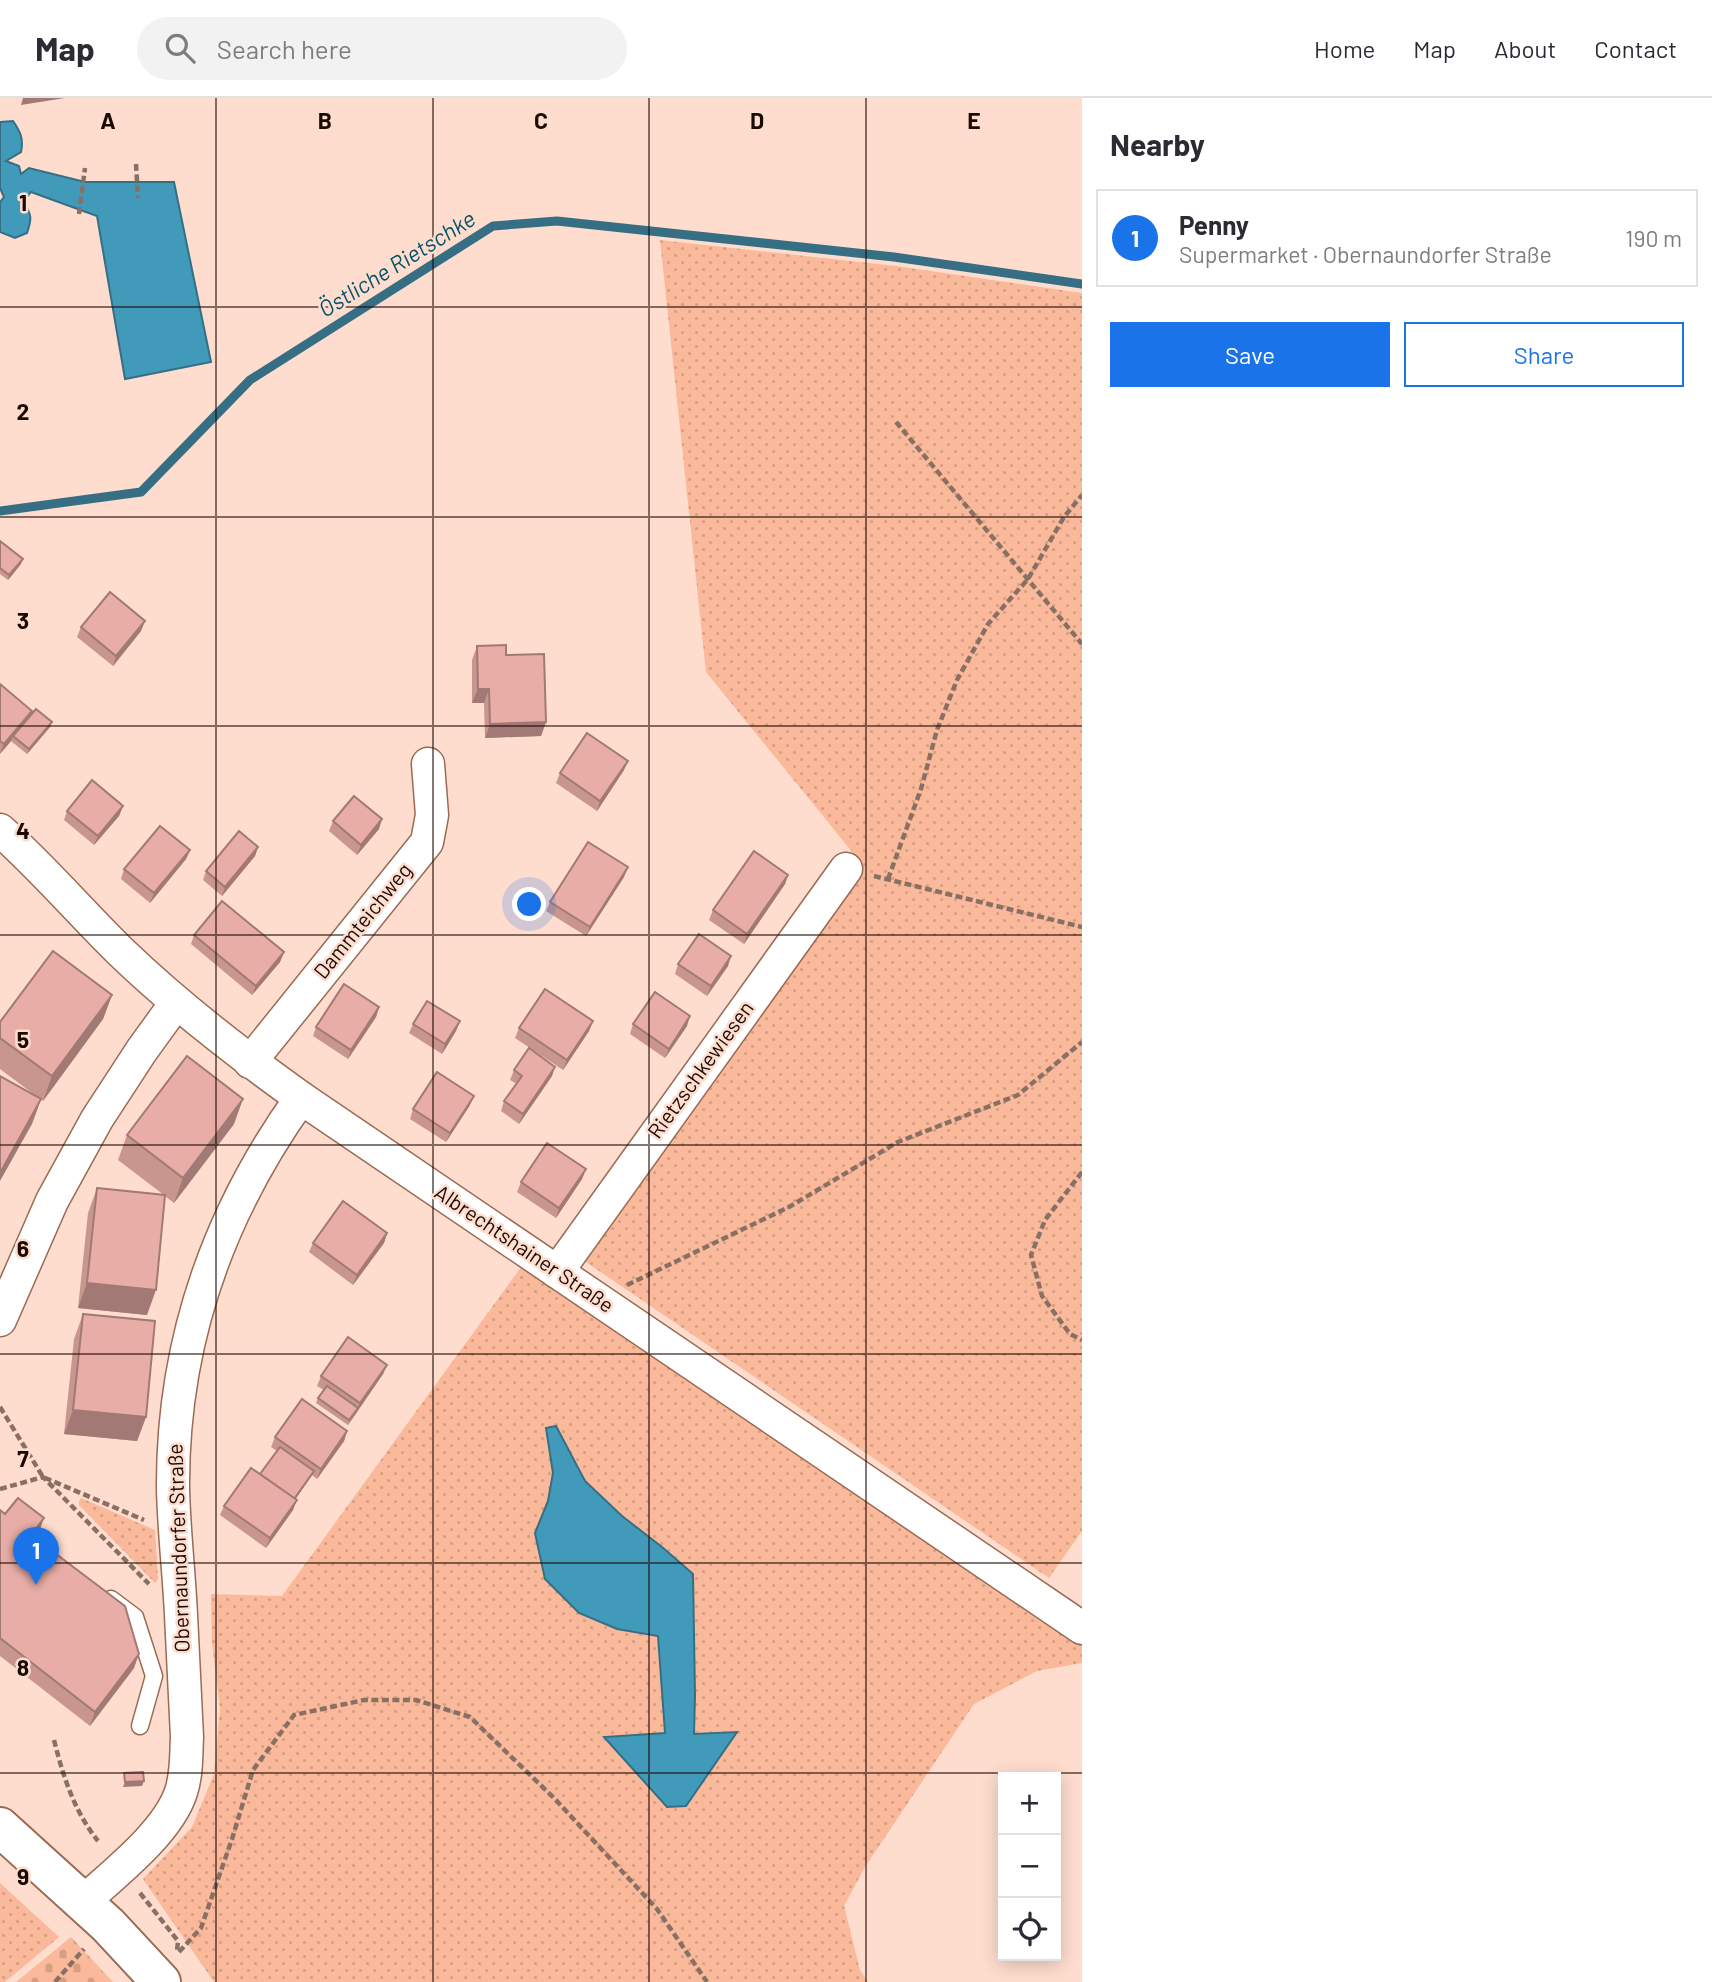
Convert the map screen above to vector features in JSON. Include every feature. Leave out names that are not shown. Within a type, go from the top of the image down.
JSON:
[{"type":"street","name":"Dammteichweg","points":[[250,1062],[426,842],[432,815],[428,764]]},
{"type":"street","name":"Albrechtshainer Straße","points":[[0,830],[121,952],[176,1003],[250,1062],[557,1272],[1077,1616]]},
{"type":"street","name":"Rietzschkewiesen","points":[[557,1272],[846,869]]},
{"type":"street","points":[[0,1320],[52,1201],[97,1119],[148,1040],[176,1003]]},
{"type":"street","name":"Obernaundorfer Straße","points":[[83,1902],[159,1830],[176,1806],[182,1790],[186,1772],[187,1737],[173,1489],[175,1438],[186,1351],[214,1255],[254,1170],[301,1098]]},
{"type":"street","points":[[0,1828],[108,1925],[168,1969]]},
{"type":"lane","points":[[94,1587],[135,1617],[154,1676],[140,1726]]},
{"type":"path","points":[[136,164],[138,198]]},
{"type":"path","points":[[79,214],[85,168]]},
{"type":"path","points":[[896,422],[1082,644]]},
{"type":"path","points":[[888,879],[921,789],[937,730],[957,680],[988,624],[1028,579],[1064,517],[1082,495]]},
{"type":"path","points":[[846,869],[1082,927]]},
{"type":"path","points":[[598,1298],[789,1207],[898,1142],[1018,1095],[1082,1042]]},
{"type":"path","points":[[1082,1172],[1045,1220],[1031,1255],[1042,1296],[1070,1334],[1082,1340]]},
{"type":"path","points":[[0,1407],[43,1477],[181,1616]]},
{"type":"path","points":[[0,1489],[43,1477],[175,1531]]},
{"type":"path","points":[[186,1945],[201,1928],[253,1770],[294,1715],[364,1700],[416,1700],[470,1717],[554,1798],[657,1909],[707,1982]]},
{"type":"path","points":[[54,1740],[64,1781],[89,1830],[98,1841]]},
{"type":"path","points":[[138,1890],[178,1941],[168,1969]]},
{"type":"path","points":[[55,1982],[89,1943]]},
{"type":"green space","points":[[660,240],[896,266],[1082,293],[1082,1531],[1049,1578],[583,1260],[862,864],[706,672]]},
{"type":"green space","points":[[524,1263],[1082,1644],[1082,1663],[1037,1671],[974,1704],[865,1867],[844,1906],[860,1970],[868,1982],[214,1982],[143,1879],[192,1827],[214,1774],[220,1709],[212,1643],[211,1594],[282,1596]]},
{"type":"green space","points":[[81,1498],[155,1530],[158,1579],[155,1583],[79,1505]]},
{"type":"green space","points":[[0,1883],[59,1937],[5,1982],[0,1982]]},
{"type":"green space","points":[[71,1937],[113,1982],[16,1982]]},
{"type":"water","points":[[13,121],[21,135],[21,152],[6,161],[19,166],[21,174],[29,168],[85,182],[174,182],[211,362],[125,379],[97,216],[31,192],[23,202],[30,217],[27,233],[15,238],[0,232],[0,202],[4,197],[0,188],[0,122]]},
{"type":"water","points":[[556,1426],[585,1481],[622,1516],[693,1574],[694,1734],[737,1732],[686,1806],[667,1807],[604,1737],[665,1733],[658,1636],[617,1629],[579,1613],[545,1579],[535,1533],[548,1501],[553,1473],[546,1428]]},
{"type":"building","points":[[0,541],[23,559],[9,575],[0,568]]},
{"type":"building","points":[[110,592],[145,621],[116,656],[81,627]]},
{"type":"building","points":[[506,645],[506,655],[544,654],[546,722],[490,724],[489,689],[478,689],[477,646]]},
{"type":"building","points":[[0,684],[32,711],[4,744],[0,741]]},
{"type":"building","points":[[36,709],[52,722],[29,749],[13,736]]},
{"type":"building","points":[[587,733],[628,761],[600,801],[560,773]]},
{"type":"building","points":[[92,780],[123,806],[98,836],[67,811]]},
{"type":"building","points":[[354,796],[382,819],[361,845],[333,821]]},
{"type":"building","points":[[160,826],[190,850],[154,893],[124,869]]},
{"type":"building","points":[[239,831],[258,847],[225,887],[206,871]]},
{"type":"building","points":[[588,842],[628,867],[590,927],[550,902]]},
{"type":"building","points":[[754,851],[788,875],[747,934],[713,910]]},
{"type":"building","points":[[222,901],[284,952],[256,986],[194,935]]},
{"type":"building","points":[[699,934],[731,956],[711,986],[678,964]]},
{"type":"building","points":[[53,951],[112,995],[52,1076],[0,1038],[0,1022]]},
{"type":"building","points":[[344,984],[379,1007],[351,1050],[316,1027]]},
{"type":"building","points":[[545,989],[593,1021],[567,1060],[519,1028]]},
{"type":"building","points":[[655,992],[690,1016],[669,1049],[633,1024]]},
{"type":"building","points":[[427,1001],[460,1021],[445,1044],[413,1024]]},
{"type":"building","points":[[529,1048],[555,1067],[523,1114],[504,1101],[522,1076],[514,1070]]},
{"type":"building","points":[[187,1056],[243,1099],[183,1178],[127,1135]]},
{"type":"building","points":[[437,1072],[474,1096],[450,1133],[413,1109]]},
{"type":"building","points":[[0,1076],[41,1099],[0,1173]]},
{"type":"building","points":[[547,1143],[586,1169],[559,1208],[521,1182]]},
{"type":"building","points":[[97,1188],[165,1195],[156,1290],[87,1283]]},
{"type":"building","points":[[343,1201],[387,1233],[357,1275],[313,1243]]},
{"type":"building","points":[[83,1314],[155,1321],[146,1417],[73,1410]]},
{"type":"building","points":[[348,1337],[387,1365],[360,1403],[321,1376]]},
{"type":"building","points":[[327,1386],[358,1408],[349,1420],[318,1398]]},
{"type":"building","points":[[302,1399],[347,1431],[321,1469],[275,1437]]},
{"type":"building","points":[[280,1447],[314,1471],[294,1499],[260,1474]]},
{"type":"building","points":[[251,1468],[297,1500],[270,1538],[224,1506]]},
{"type":"building","points":[[18,1498],[44,1518],[31,1535],[125,1606],[139,1654],[95,1712],[0,1638],[0,1510],[5,1514]]},
{"type":"building","points":[[143,1772],[144,1781],[125,1782],[124,1773]]},
{"type":"waterway","name":"Östliche Rietschke","points":[[0,511],[141,492],[250,380],[493,226],[557,221],[894,257],[1082,284]]},
{"type":"place","name":"Penny","points":[[36,1585]]}]
